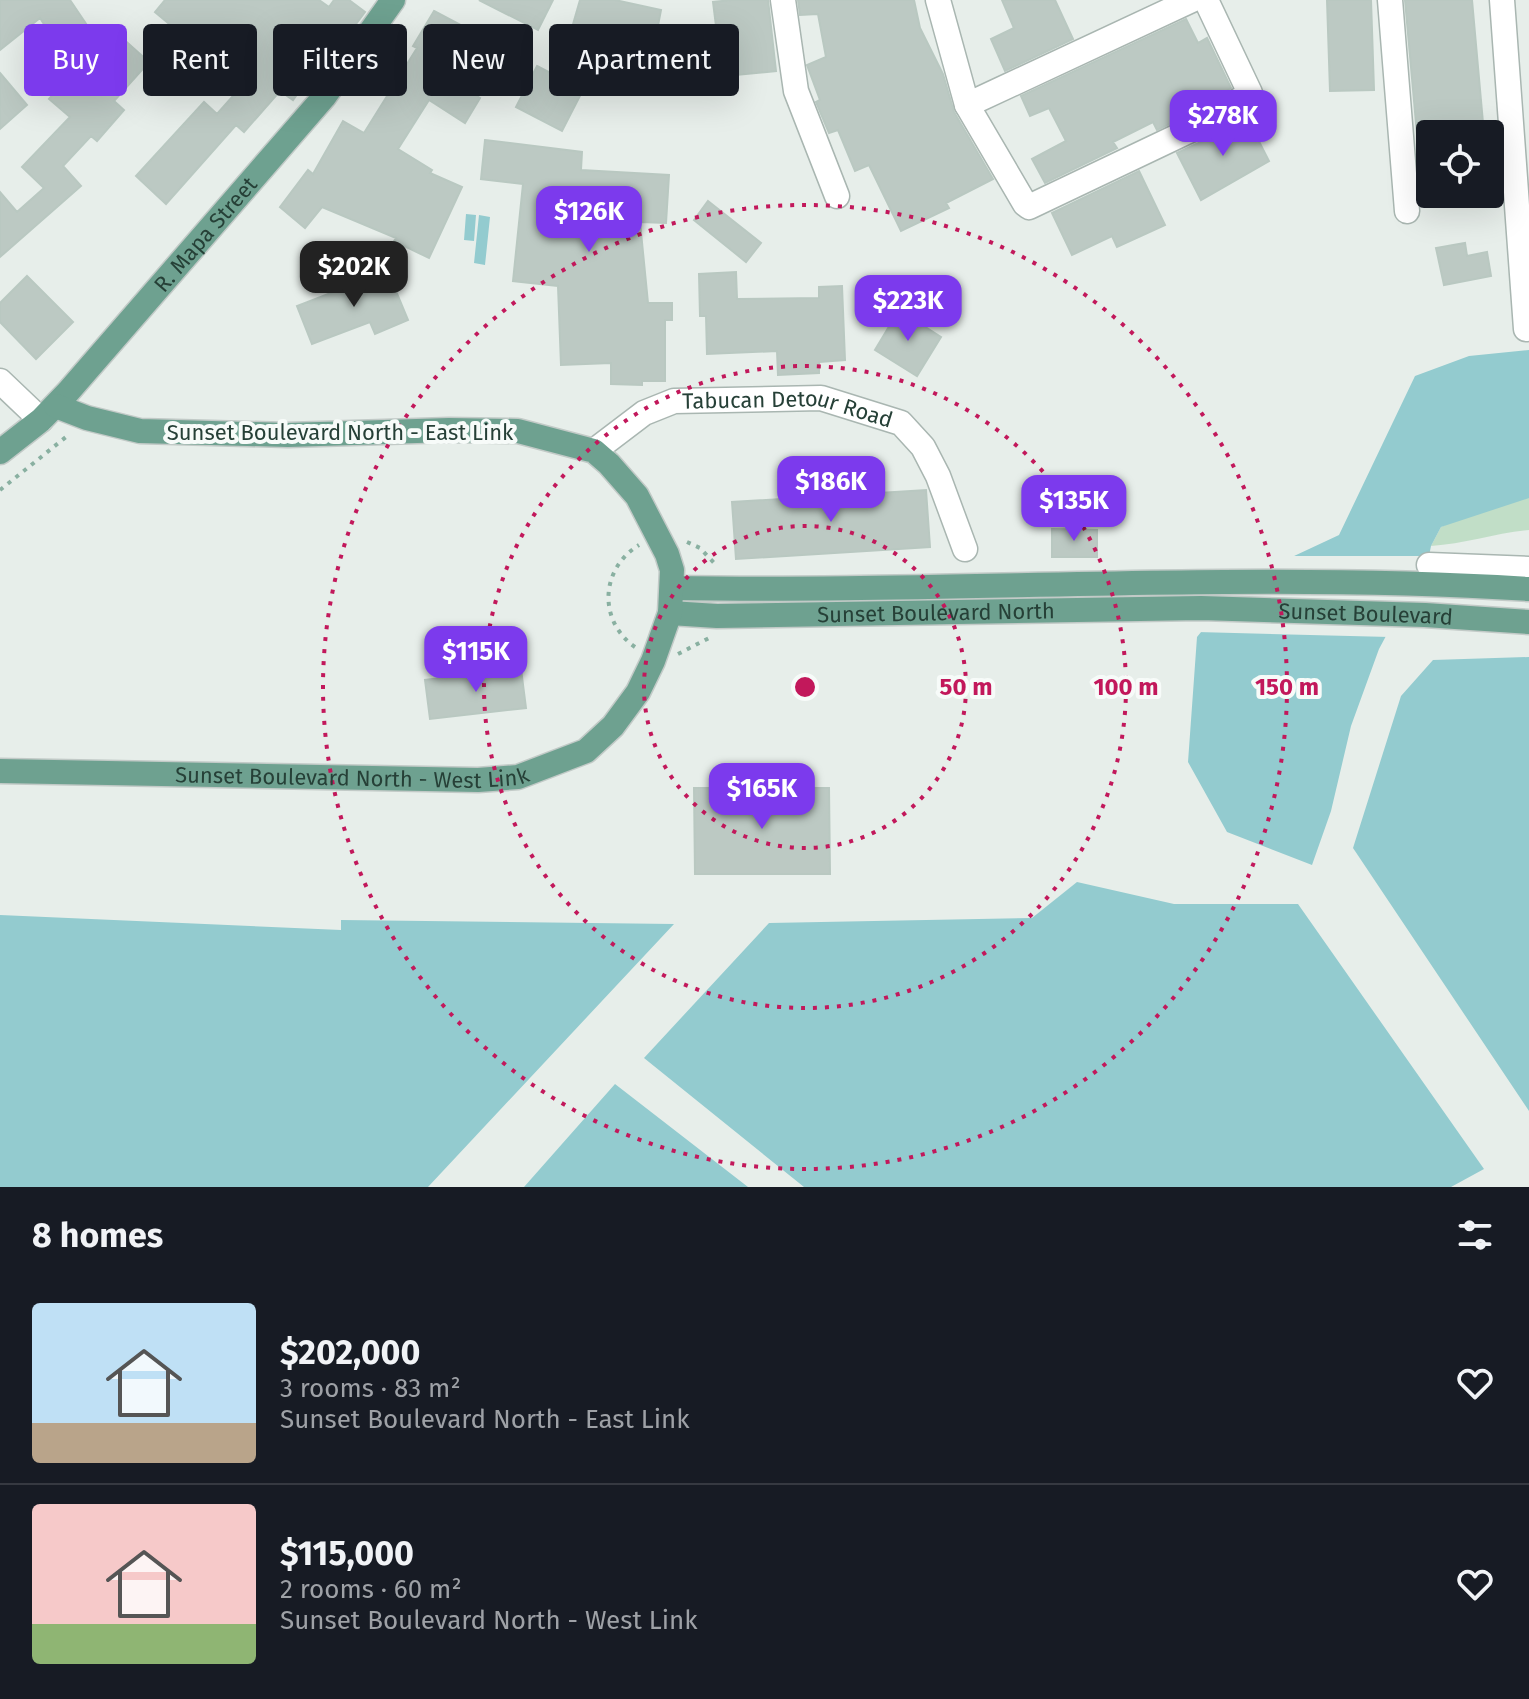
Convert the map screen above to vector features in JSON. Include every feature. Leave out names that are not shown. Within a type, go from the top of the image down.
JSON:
[{"type":"main road","name":"R. Mapa Street","points":[[0,452],[48,413],[324,97],[393,0]]},
{"type":"main road","name":"Sunset Boulevard North - East Link","points":[[48,413],[87,418],[140,431],[288,435],[518,431],[594,451]]},
{"type":"main road","points":[[594,451],[637,496],[673,546],[670,613],[656,658]]},
{"type":"main road","name":"Sunset Boulevard","points":[[1203,580],[1429,574],[1529,589]]},
{"type":"main road","name":"Sunset Boulevard North","points":[[672,588],[1203,580]]},
{"type":"main road","name":"Sunset Boulevard North","points":[[670,613],[717,616],[1201,608]]},
{"type":"main road","name":"Sunset Boulevard","points":[[1201,608],[1425,615],[1529,622]]},
{"type":"main road","name":"Sunset Boulevard North - West Link","points":[[0,771],[478,780],[518,777],[586,751],[613,726],[638,692],[656,658]]},
{"type":"street","points":[[783,0],[796,91],[837,196]]},
{"type":"street","points":[[938,0],[967,105],[1025,204],[1035,206],[1197,127],[1250,93],[1206,0]]},
{"type":"street","points":[[967,105],[1192,0]]},
{"type":"street","points":[[1390,0],[1407,211]]},
{"type":"street","points":[[1502,0],[1526,329]]},
{"type":"street","points":[[0,381],[48,413]]},
{"type":"street","name":"Tabucan Detour Road","points":[[594,451],[644,413],[674,401],[821,398],[901,423],[923,447],[938,476],[965,549]]},
{"type":"street","points":[[1429,574],[1529,569]]},
{"type":"path","points":[[0,490],[66,437],[75,436]]},
{"type":"path","points":[[645,542],[632,549],[610,580],[606,600],[609,617],[617,630],[656,658],[697,646],[716,632]]},
{"type":"path","points":[[673,546],[710,556],[720,572]]},
{"type":"green space","points":[[1529,485],[1529,530],[1431,546],[1441,527]]},
{"type":"water","points":[[466,214],[476,215],[474,241],[464,240]]},
{"type":"water","points":[[479,215],[490,217],[485,265],[474,263]]},
{"type":"water","points":[[1529,350],[1529,498],[1441,527],[1429,556],[1379,649],[1351,726],[1331,811],[1312,865],[1227,832],[1188,762],[1197,637],[1243,580],[1339,535],[1415,376],[1469,356]]},
{"type":"water","points":[[1529,657],[1529,1111],[1353,848],[1401,696],[1433,660]]},
{"type":"water","points":[[1077,882],[1174,904],[1298,904],[1484,1169],[1451,1187],[804,1187],[644,1058],[769,923],[1032,918]]},
{"type":"water","points":[[0,915],[341,930],[341,920],[674,924],[428,1187],[0,1187]]},
{"type":"water","points":[[615,1084],[748,1187],[524,1187]]},
{"type":"pier","points":[[1285,556],[1429,556],[1429,565],[1390,637],[1197,632],[1241,577]]},
{"type":"building","points":[[0,0],[70,0],[86,24],[44,24],[40,18],[32,24],[24,24],[24,31],[0,50]]},
{"type":"building","points":[[165,0],[319,0],[329,7],[334,0],[349,0],[365,12],[356,24],[273,24],[273,96],[276,96],[244,132],[236,125],[166,204],[136,176],[204,102],[217,114],[233,96],[257,96],[257,24],[169,24],[155,12]]},
{"type":"building","points":[[479,0],[553,0],[538,30],[533,24],[526,24]]},
{"type":"building","points":[[580,0],[615,0],[661,10],[658,24],[573,24]]},
{"type":"building","points":[[768,0],[776,71],[739,75],[739,24],[716,24],[713,2]]},
{"type":"building","points":[[798,0],[914,0],[920,28],[943,74],[954,112],[993,179],[946,203],[949,208],[901,231],[869,165],[855,171],[838,130],[829,133],[816,102],[820,100],[807,65],[826,57],[818,14],[800,15]]},
{"type":"building","points":[[1002,0],[1055,0],[1073,39],[1005,71],[991,39],[1014,28]]},
{"type":"building","points":[[1327,0],[1371,0],[1374,90],[1330,91]]},
{"type":"building","points":[[1405,0],[1472,0],[1483,120],[1416,120],[1416,123]]},
{"type":"building","points":[[434,11],[459,24],[426,24]]},
{"type":"building","points":[[1186,19],[1198,43],[1207,38],[1231,88],[1157,130],[1153,122],[1113,142],[1117,148],[1045,183],[1032,159],[1066,141],[1049,108],[1030,116],[1021,96]]},
{"type":"building","points":[[423,29],[423,96],[480,98],[465,123],[429,100],[398,149],[432,170],[430,173],[462,187],[429,258],[394,241],[396,238],[322,207],[305,228],[280,207],[308,170],[313,174],[343,121],[364,133],[387,96],[407,96],[407,64],[417,48],[413,46]]},
{"type":"building","points":[[127,42],[143,57],[143,69],[127,87]]},
{"type":"building","points":[[537,66],[549,72],[549,96],[580,96],[562,131],[516,107],[522,96],[533,96],[533,74]]},
{"type":"building","points":[[0,73],[27,105],[0,129]]},
{"type":"building","points":[[52,96],[118,96],[114,101],[124,110],[97,141],[91,136],[63,166],[81,186],[0,257],[0,192],[17,212],[44,188],[22,167],[70,117],[49,99]]},
{"type":"building","points":[[1245,114],[1269,161],[1201,200],[1177,153],[1205,140]]},
{"type":"building","points":[[485,140],[582,152],[581,170],[669,175],[666,223],[640,222],[648,303],[672,303],[672,320],[665,320],[665,381],[642,381],[642,385],[611,384],[611,363],[561,365],[558,286],[513,281],[523,184],[481,179]]},
{"type":"building","points":[[1139,171],[1165,225],[1117,247],[1112,236],[1072,255],[1052,213]]},
{"type":"building","points":[[708,201],[761,243],[746,262],[694,220]]},
{"type":"building","points":[[1465,243],[1467,256],[1487,252],[1491,276],[1444,285],[1436,248]]},
{"type":"building","points":[[388,272],[408,320],[375,334],[370,322],[312,344],[297,306]]},
{"type":"building","points":[[736,272],[737,299],[819,298],[819,287],[842,286],[845,360],[819,362],[819,373],[778,375],[777,351],[707,354],[706,316],[700,316],[699,274]]},
{"type":"building","points":[[27,276],[73,322],[36,359],[0,322],[0,303]]},
{"type":"building","points":[[899,310],[941,337],[917,376],[875,350]]},
{"type":"building","points":[[926,490],[930,547],[736,559],[732,502]]},
{"type":"building","points":[[1052,529],[1097,530],[1097,557],[1052,557]]},
{"type":"building","points":[[521,669],[526,708],[430,719],[425,680]]},
{"type":"building","points":[[694,788],[829,788],[830,874],[695,874]]}]
